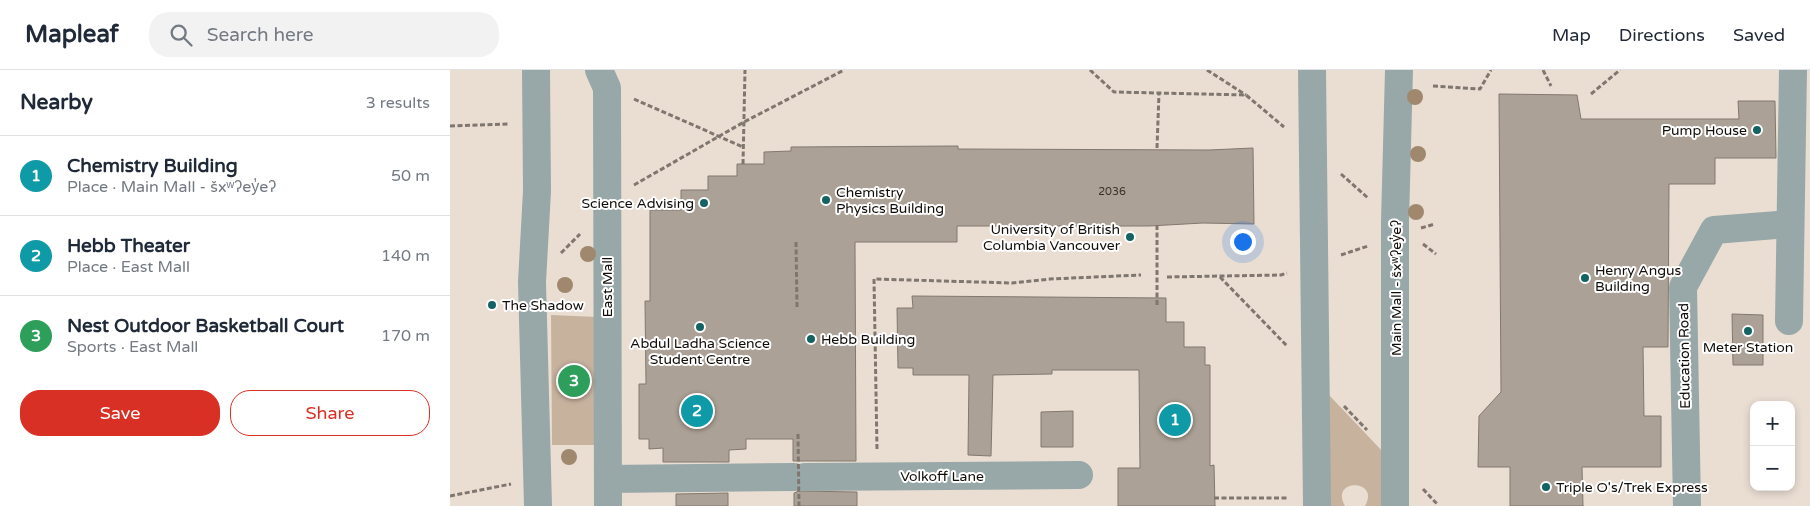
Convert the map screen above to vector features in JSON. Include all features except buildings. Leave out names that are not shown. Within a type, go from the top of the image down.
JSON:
[{"type":"street","points":[[536,70],[537,190],[532,282],[538,506]]},
{"type":"street","points":[[1312,70],[1317,502]]},
{"type":"street","name":"Main Mall - šxʷʔey̓eʔ","points":[[1395,506],[1395,222],[1399,70]]},
{"type":"street","points":[[1789,321],[1793,70]]},
{"type":"street","name":"East Mall","points":[[603,79],[607,206],[608,493]]},
{"type":"street","name":"Education Road","points":[[1687,506],[1683,287],[1714,230],[1790,224]]},
{"type":"street","name":"Volkoff Lane","points":[[608,493],[799,477],[1079,476]]},
{"type":"path","points":[[743,164],[745,70]]},
{"type":"path","points":[[532,282],[620,193],[744,122],[844,70]]},
{"type":"path","points":[[1090,70],[1114,92],[1246,95]]},
{"type":"path","points":[[1207,70],[1246,95],[1313,150]]},
{"type":"path","points":[[1433,86],[1480,90],[1491,70]]},
{"type":"path","points":[[1543,70],[1551,86]]},
{"type":"path","points":[[1591,94],[1620,70]]},
{"type":"path","points":[[603,79],[743,147]]},
{"type":"path","points":[[1158,148],[1159,93]]},
{"type":"path","points":[[450,126],[537,122]]},
{"type":"path","points":[[1157,225],[1157,306]]},
{"type":"path","points":[[796,242],[797,307]]},
{"type":"path","points":[[878,476],[874,279],[1012,283],[1050,278],[1141,275]]},
{"type":"path","points":[[1167,277],[1184,277]]},
{"type":"path","points":[[798,434],[799,506]]},
{"type":"path","points":[[450,496],[538,479]]},
{"type":"path","points":[[1214,498],[1317,502]]},
{"type":"shaded area","points":[[551,315],[598,317],[596,445],[552,445]]},
{"type":"shaded area","points":[[1329,395],[1385,454],[1385,506],[1365,506],[1368,497],[1366,491],[1355,485],[1344,490],[1342,497],[1345,506],[1329,506]]},
{"type":"place","name":"Pump House","points":[[1757,130]]},
{"type":"place","name":"Chemistry Physics Building","points":[[826,200]]},
{"type":"place","name":"Science Advising","points":[[704,203]]},
{"type":"place","name":"University of British Columbia Vancouver","points":[[1130,237]]},
{"type":"place","name":"Henry Angus Building","points":[[1585,278]]},
{"type":"place","name":"The Shadow","points":[[492,305]]},
{"type":"place","name":"Abdul Ladha Science Student Centre","points":[[700,327]]},
{"type":"place","name":"Meter Station","points":[[1748,331]]},
{"type":"place","name":"Hebb Building","points":[[811,339]]},
{"type":"place","name":"Nest Outdoor Basketball Court","points":[[574,381]]},
{"type":"place","name":"Hebb Theater","points":[[697,411]]},
{"type":"place","name":"Chemistry Building","points":[[1175,420]]},
{"type":"place","name":"Triple O's/Trek Express","points":[[1546,487]]}]
